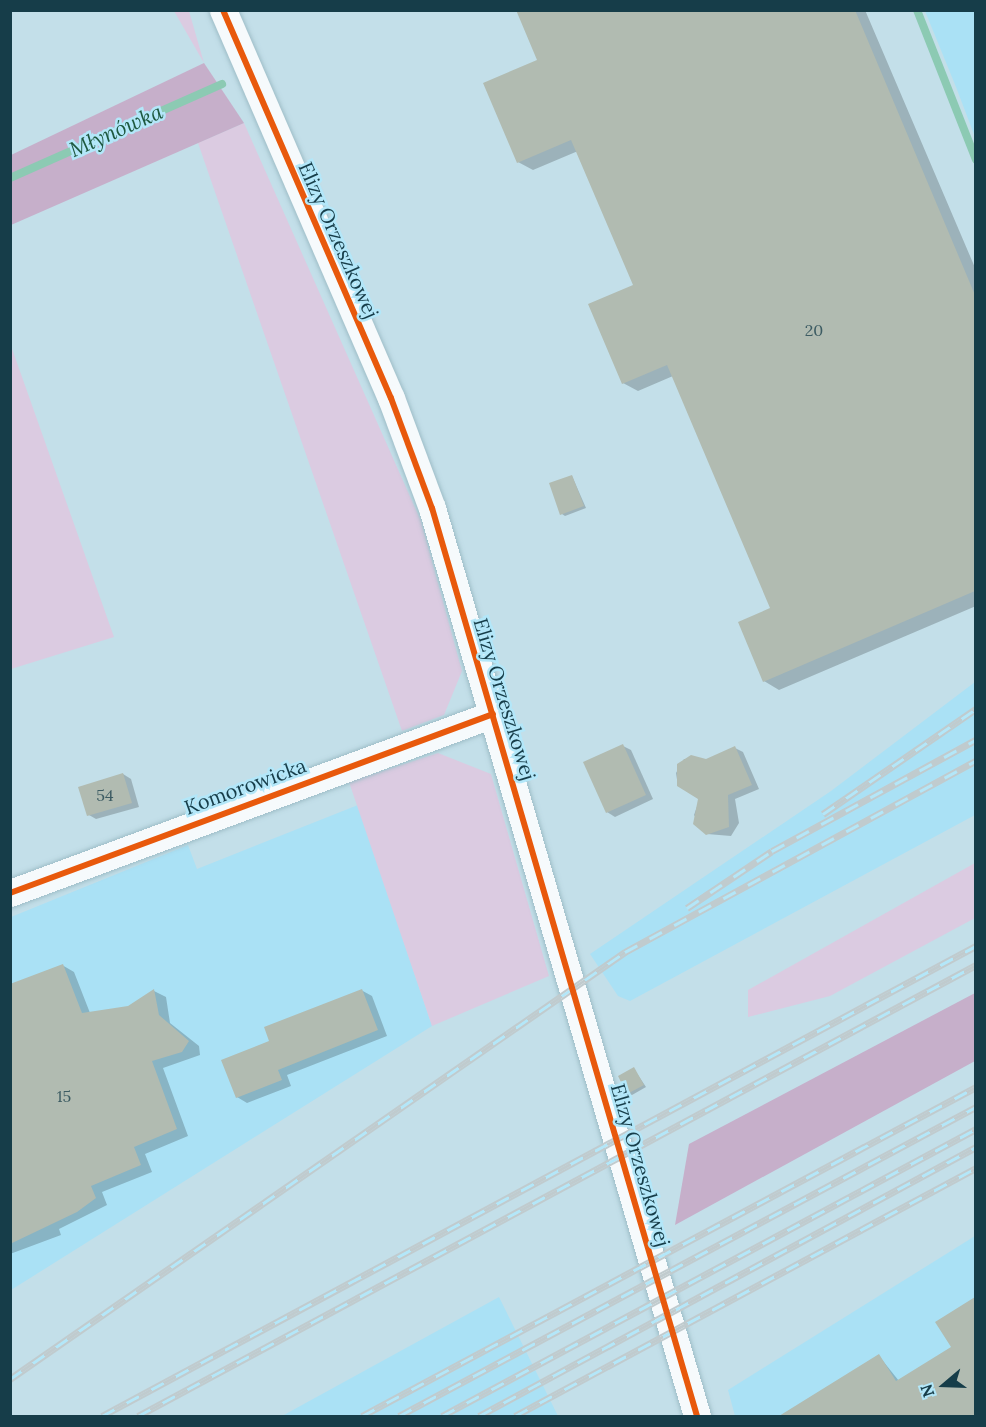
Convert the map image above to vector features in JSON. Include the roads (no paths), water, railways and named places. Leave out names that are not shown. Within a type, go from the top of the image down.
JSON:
[{"type":"street","name":"Elizy Orzeszkowej","points":[[223,10],[395,409],[432,508],[697,1416]]},
{"type":"street","name":"Komorowicka","points":[[10,893],[493,714]]},
{"type":"waterway","points":[[917,10],[976,160]]},
{"type":"waterway","name":"Młynówka","points":[[10,178],[222,84]]},
{"type":"railway","points":[[823,814],[976,709]]},
{"type":"railway","points":[[687,908],[772,851],[976,740]]},
{"type":"railway","points":[[10,1379],[625,952],[976,761]]},
{"type":"railway","points":[[102,1416],[976,946]]},
{"type":"railway","points":[[138,1416],[976,965]]},
{"type":"railway","points":[[362,1416],[976,1087]]},
{"type":"railway","points":[[399,1416],[976,1107]]},
{"type":"railway","points":[[442,1416],[976,1129]]},
{"type":"railway","points":[[479,1416],[976,1147]]},
{"type":"railway","points":[[515,1416],[976,1168]]}]
